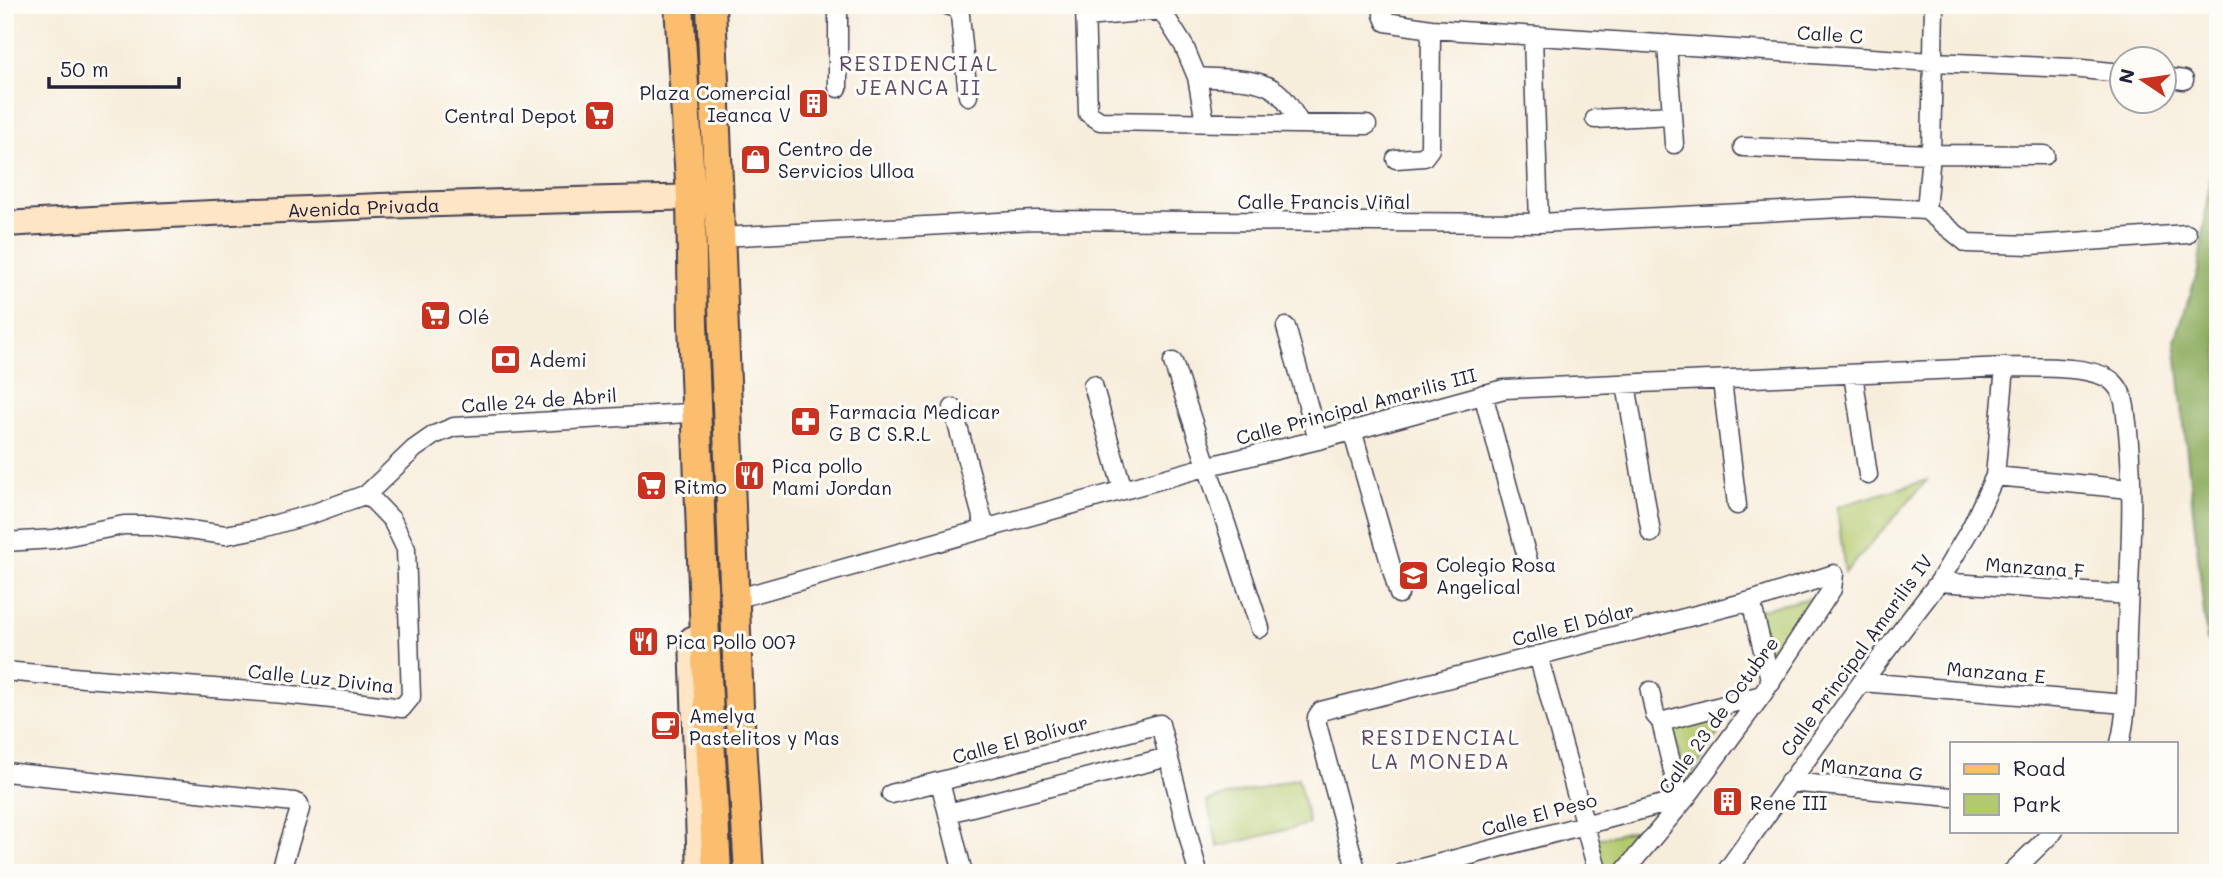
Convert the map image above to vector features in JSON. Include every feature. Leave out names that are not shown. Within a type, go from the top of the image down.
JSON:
[{"type":"main road","points":[[679,5],[685,197],[717,873]]},
{"type":"main road","points":[[711,5],[749,873]]},
{"type":"street","points":[[667,5],[685,197],[694,729],[700,873]]},
{"type":"street","points":[[838,5],[838,88]]},
{"type":"street","points":[[947,5],[956,8],[960,15],[968,96]]},
{"type":"street","name":"Calle C","points":[[1384,5],[1383,15],[1386,22],[1431,29],[2108,72]]},
{"type":"street","points":[[1934,5],[1931,154],[1926,210],[1967,243],[2031,245],[2187,234]]},
{"type":"street","points":[[1205,122],[1198,78],[1184,46],[1160,8],[1085,11],[1088,113],[1100,121],[1367,125]]},
{"type":"street","points":[[1396,159],[1424,157],[1430,149],[1431,29]]},
{"type":"street","points":[[1533,36],[1539,223]]},
{"type":"street","points":[[1667,44],[1674,144]]},
{"type":"street","points":[[1198,78],[1259,83],[1273,88],[1282,96],[1300,123]]},
{"type":"street","points":[[2178,79],[2184,80]]},
{"type":"street","points":[[1595,119],[1672,115]]},
{"type":"street","points":[[1743,147],[2045,155]]},
{"type":"street","name":"Avenida Privada","points":[[5,224],[191,213],[531,200],[720,197]]},
{"type":"street","name":"Calle Francis Viñal","points":[[721,237],[1035,220],[1539,223],[1863,207],[1926,210]]},
{"type":"street","points":[[1286,327],[1318,440]]},
{"type":"street","points":[[1173,362],[1260,628]]},
{"type":"street","name":"Calle Principal Amarilis III","points":[[735,599],[1209,466],[1318,440],[1504,389],[2005,367],[2076,370],[2101,375],[2112,381],[2119,389],[2125,405],[2130,489],[2129,595],[2125,704],[2120,742]]},
{"type":"street","name":"Calle Principal Amarilis IV","points":[[1725,873],[1862,681],[1939,582],[1972,526],[1995,476],[2005,367]]},
{"type":"street","points":[[1853,374],[1868,475]]},
{"type":"street","points":[[1722,381],[1737,505]]},
{"type":"street","points":[[1093,384],[1123,490]]},
{"type":"street","points":[[1626,384],[1651,533]]},
{"type":"street","points":[[1483,394],[1528,561]]},
{"type":"street","points":[[953,408],[985,528]]},
{"type":"street","name":"Calle 24 de Abril","points":[[5,542],[54,540],[124,525],[151,525],[226,535],[312,514],[367,494],[414,449],[433,435],[454,427],[688,412]]},
{"type":"street","points":[[1352,430],[1399,594]]},
{"type":"street","points":[[1995,476],[2130,489]]},
{"type":"street","name":"Calle Luz Divina","points":[[5,671],[315,696],[402,708],[411,697],[406,549],[391,520],[367,494]]},
{"type":"street","name":"Calle El Dólar","points":[[1357,873],[1317,724],[1321,711],[1751,601],[1834,574]]},
{"type":"street","name":"Calle 23 de Octubre","points":[[1623,873],[1766,689],[1832,589],[1834,574]]},
{"type":"street","name":"Manzana F","points":[[1939,582],[2129,595]]},
{"type":"street","points":[[1661,722],[1766,689],[1751,601]]},
{"type":"street","points":[[1538,655],[1598,873]]},
{"type":"street","name":"Manzana E","points":[[1862,681],[2125,704]]},
{"type":"street","points":[[1650,691],[1683,798]]},
{"type":"street","name":"Calle El Bolívar","points":[[891,794],[1160,724],[1168,757]]},
{"type":"street","points":[[948,813],[1168,757],[1198,873]]},
{"type":"street","points":[[5,772],[294,802],[299,804],[300,809],[281,873]]},
{"type":"street","points":[[940,782],[963,873]]},
{"type":"street","name":"Manzana G","points":[[1789,782],[1950,797]]},
{"type":"street","name":"Calle El Peso","points":[[1403,873],[1683,798]]},
{"type":"street","points":[[2011,873],[2053,832]]},
{"type":"green space","points":[[2218,116],[2218,643],[2207,641],[2175,340],[2198,271]]},
{"type":"green space","points":[[1927,480],[1845,573],[1837,507]]},
{"type":"green space","points":[[1824,595],[1771,666],[1758,610]]},
{"type":"green space","points":[[1733,710],[1686,784],[1672,728]]},
{"type":"green space","points":[[1298,778],[1309,824],[1218,847],[1207,801]]},
{"type":"green space","points":[[1653,826],[1614,873],[1604,873],[1597,839]]},
{"type":"place","name":"Plaza Comercial Ieanca V","points":[[814,103]]},
{"type":"place","name":"Central Depot","points":[[600,115]]},
{"type":"place","name":"Centro de Servicios Ulloa","points":[[755,159]]},
{"type":"place","name":"Olé","points":[[435,316]]},
{"type":"place","name":"Ademi","points":[[506,359]]},
{"type":"place","name":"Farmacia Medicar G B C S.R.L","points":[[806,422]]},
{"type":"place","name":"Pica pollo Mami Jordan","points":[[749,476]]},
{"type":"place","name":"Ritmo","points":[[651,486]]},
{"type":"place","name":"Colegio Rosa Angelical","points":[[1413,575]]},
{"type":"place","name":"Pica Pollo 007","points":[[643,641]]},
{"type":"place","name":"Amelya Pastelitos y Mas","points":[[666,726]]},
{"type":"place","name":"Rene III","points":[[1727,802]]},
{"type":"district","name":"RESIDENCIAL JEANCA II","points":[[919,74]]},
{"type":"district","name":"RESIDENCIAL LA MONEDA","points":[[1441,748]]}]
